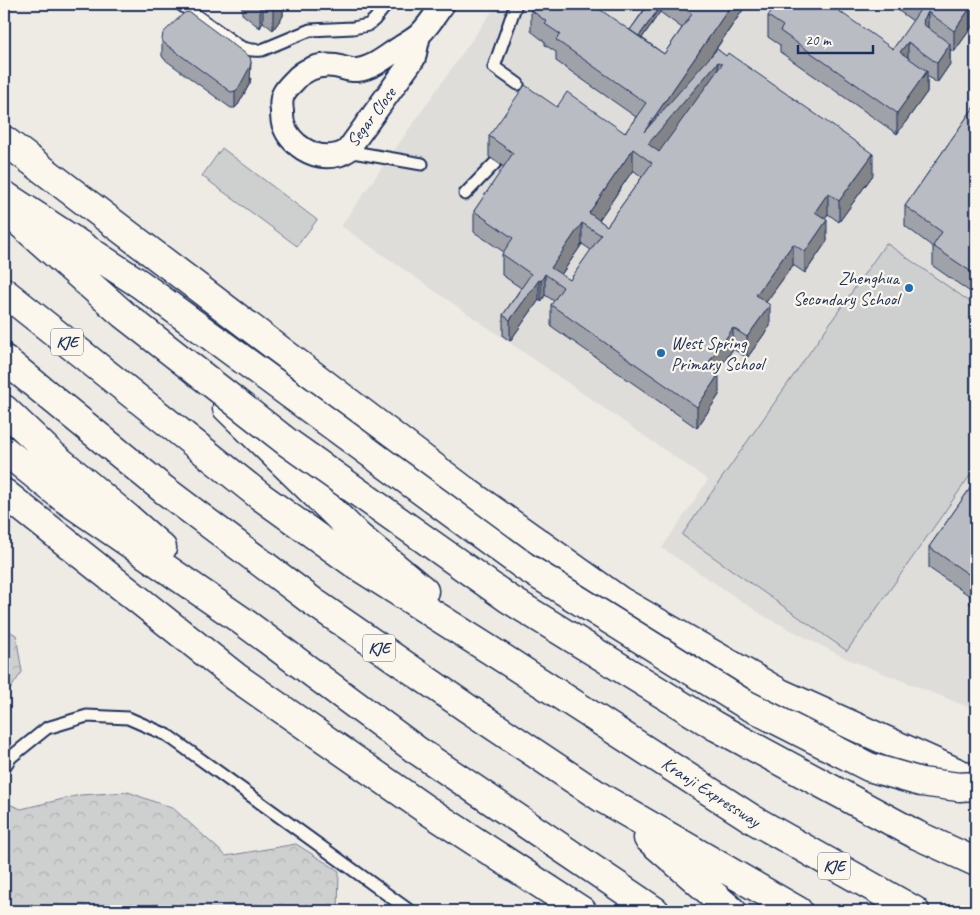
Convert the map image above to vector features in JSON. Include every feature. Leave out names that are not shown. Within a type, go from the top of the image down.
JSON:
[{"type":"highway","points":[[4,140],[464,490],[620,601],[780,693],[976,781]]},
{"type":"highway","points":[[4,187],[359,538],[512,664]]},
{"type":"highway","points":[[4,195],[140,284],[524,566],[745,704],[869,767],[921,782],[959,787],[976,786]]},
{"type":"highway","points":[[4,208],[123,314],[287,442],[509,599],[715,726],[917,836],[976,862]]},
{"type":"highway","name":"KJE","points":[[4,292],[260,496],[356,565],[512,664]]},
{"type":"highway","name":"KJE","points":[[4,359],[163,490],[312,601],[602,798],[798,911]]},
{"type":"highway","points":[[4,409],[48,451],[129,518],[241,620]]},
{"type":"highway","points":[[4,450],[65,499],[241,620],[415,748],[655,911]]},
{"type":"highway","points":[[4,493],[236,677],[424,808],[582,911]]},
{"type":"highway","name":"Kranji Expressway","points":[[512,664],[754,820],[915,911]]},
{"type":"highway","points":[[602,798],[727,910]]},
{"type":"street","name":"Segar Close","points":[[419,35],[414,58],[347,151],[329,156],[316,154],[294,142],[282,122],[282,101],[284,93],[295,79],[306,70],[320,66],[334,66],[357,70],[383,60],[419,35],[443,4]]},
{"type":"lane","points":[[180,4],[239,46],[255,51],[262,50],[310,30],[353,28],[368,25],[387,4]]},
{"type":"lane","points":[[516,4],[494,66],[518,84]]},
{"type":"lane","points":[[347,151],[422,164]]},
{"type":"lane","points":[[465,194],[496,162]]},
{"type":"lane","points":[[4,767],[11,756],[47,728],[87,716],[128,718],[167,734],[410,911]]},
{"type":"shaded area","name":"West Spring Primary School","points":[[497,4],[976,4],[976,710],[845,658],[764,616],[662,548],[708,480],[341,226]]},
{"type":"green space","points":[[222,148],[317,220],[297,246],[202,176]]},
{"type":"green space","name":"Zhenghua Secondary School","points":[[886,243],[976,306],[976,467],[847,651],[682,535]]},
{"type":"green space","points":[[4,628],[16,635],[22,672],[4,698]]},
{"type":"green space","points":[[128,792],[174,809],[226,856],[296,844],[339,871],[338,911],[4,911],[4,802],[21,809],[80,795]]},
{"type":"building","points":[[535,4],[592,4],[664,54],[692,14],[678,4],[732,4],[644,132],[717,49],[726,56],[728,53],[873,154],[839,201],[828,193],[815,212],[827,220],[805,252],[793,244],[756,295],[770,305],[747,337],[733,328],[707,365],[719,374],[697,407],[551,305],[563,287],[545,274],[510,320],[503,315],[531,274],[502,254],[513,238],[474,211],[513,153],[489,136],[525,85],[557,107],[567,92],[625,133],[646,103],[556,40],[560,34],[545,24],[547,22],[531,10]],"holes":[[[718,62],[722,64],[659,152],[648,144]],[[633,149],[652,163],[607,226],[589,213]],[[582,223],[601,235],[570,280],[551,268]]]},
{"type":"building","points":[[649,4],[656,4],[660,7],[639,36],[630,30]]},
{"type":"building","points":[[776,4],[829,4],[893,49],[922,7],[918,4],[973,4],[954,31],[928,12],[923,24],[950,44],[937,63],[908,42],[900,52],[927,71],[897,113],[780,31],[783,26],[768,16]]},
{"type":"building","points":[[189,12],[250,57],[250,67],[235,91],[231,92],[228,90],[162,40],[163,33],[184,13]]},
{"type":"building","points":[[976,104],[976,275],[933,246],[942,232],[905,206]]},
{"type":"building","points":[[976,480],[976,587],[970,583],[974,578],[929,547]]},
{"type":"place","name":"Zhenghua Secondary School","points":[[909,288]]},
{"type":"place","name":"West Spring Primary School","points":[[661,353]]}]
